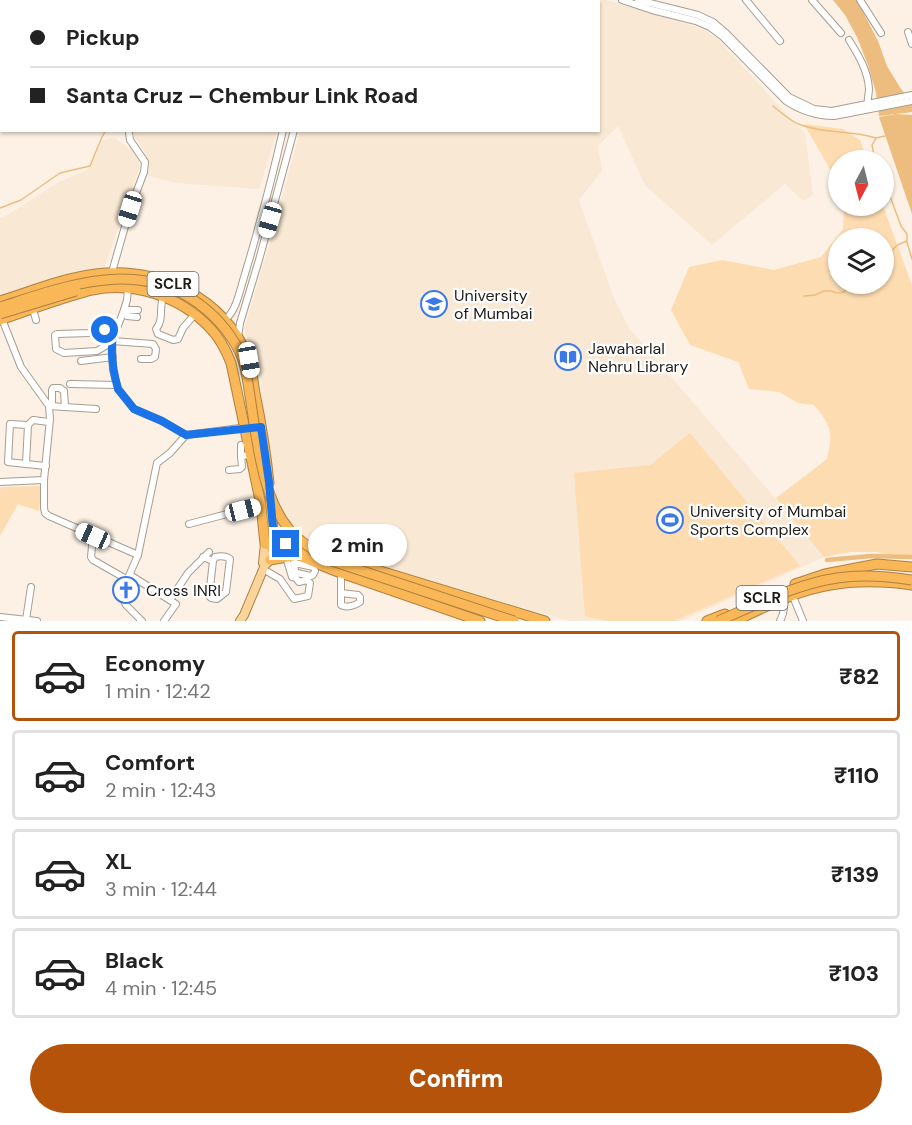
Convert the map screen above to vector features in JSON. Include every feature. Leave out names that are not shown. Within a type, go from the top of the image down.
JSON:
[{"type":"highway","name":"SCLR","points":[[0,304],[67,280],[112,272],[154,277],[169,282],[188,290],[216,310],[238,337],[249,360],[269,482],[266,507],[270,541]]},
{"type":"highway","points":[[0,304],[79,280],[80,277]]},
{"type":"highway","points":[[149,292],[154,277]]},
{"type":"highway","points":[[0,304],[109,278],[150,281],[197,301],[228,332],[244,364],[269,495],[288,528],[314,551],[333,561],[514,621]]},
{"type":"highway","points":[[1,318],[56,296],[110,284],[149,287],[164,291],[194,306],[223,336],[239,366],[264,497],[283,531],[311,556],[330,566],[480,621],[485,603]]},
{"type":"highway","name":"SCLR","points":[[1,318],[93,290],[128,288],[163,297],[195,314],[212,329],[224,346],[231,363],[245,428],[246,455],[266,507]]},
{"type":"highway","points":[[269,482],[284,516],[297,533],[312,545],[344,560],[545,621]]},
{"type":"highway","points":[[266,507],[275,526],[289,542],[296,556]]},
{"type":"highway","points":[[270,541],[316,568],[346,573],[496,621]]},
{"type":"highway","points":[[316,568],[322,550]]},
{"type":"highway","points":[[266,565],[322,550]]},
{"type":"highway","name":"SCLR","points":[[707,621],[791,591],[825,574],[878,564],[912,567]]},
{"type":"highway","points":[[718,621],[814,583],[864,575],[912,580]]},
{"type":"highway","name":"SCLR","points":[[735,621],[782,600],[791,591],[861,582],[912,585]]},
{"type":"main road","points":[[240,621],[266,565],[270,541]]},
{"type":"street","points":[[622,0],[698,15],[713,22],[794,106],[813,114],[834,116],[912,95]]},
{"type":"street","points":[[746,0],[780,41]]},
{"type":"street","points":[[812,0],[842,33]]},
{"type":"street","points":[[860,0],[881,33]]},
{"type":"street","points":[[908,32],[912,44]]},
{"type":"street","points":[[849,40],[865,69],[869,90],[867,100],[870,105]]},
{"type":"street","points":[[870,105],[912,101]]},
{"type":"street","points":[[225,320],[234,309],[250,257],[282,132]]},
{"type":"street","points":[[238,337],[293,132]]},
{"type":"street","points":[[112,272],[130,209],[144,172],[145,162],[130,140],[129,133]]},
{"type":"street","points":[[266,198],[276,200]]},
{"type":"street","points":[[250,257],[259,260]]},
{"type":"street","points":[[128,288],[125,310],[114,333],[109,339],[107,344],[97,351],[66,353],[56,350],[55,335],[57,334],[90,333],[103,330],[109,339],[118,389],[134,409],[186,435],[261,427]]},
{"type":"street","points":[[163,297],[160,322],[156,329],[158,334],[173,340],[178,339],[183,328],[195,314]]},
{"type":"street","points":[[33,309],[36,320]]},
{"type":"street","points":[[125,310],[128,309],[138,314]]},
{"type":"street","points":[[1,318],[21,368],[51,405],[96,409]]},
{"type":"street","points":[[109,339],[153,344],[156,349],[155,357],[141,359]]},
{"type":"street","points":[[81,361],[113,357]]},
{"type":"street","points":[[70,384],[117,385]]},
{"type":"street","points":[[64,407],[63,389],[53,388],[44,480],[45,513],[138,555]]},
{"type":"street","points":[[51,405],[64,399]]},
{"type":"street","points":[[46,466],[8,462],[10,424],[31,420],[50,420]]},
{"type":"street","points":[[26,464],[31,420]]},
{"type":"street","points":[[142,621],[126,605],[121,594],[138,555],[157,463],[170,453],[186,435]]},
{"type":"street","points":[[229,470],[242,467],[246,455],[241,445]]},
{"type":"street","points":[[0,482],[44,480]]},
{"type":"street","points":[[189,524],[266,507]]},
{"type":"street","points":[[93,536],[91,557],[93,560],[176,604],[164,621]]},
{"type":"street","points":[[170,600],[188,573],[209,552]]},
{"type":"street","points":[[218,556],[230,559],[226,592],[217,599],[210,596],[213,561],[218,556]]},
{"type":"street","points":[[266,565],[280,579],[292,598],[308,596],[310,583],[307,580],[299,582],[292,577],[296,556]]},
{"type":"street","points":[[296,556],[297,573],[311,576],[316,568]]},
{"type":"street","points":[[203,557],[213,561]]},
{"type":"street","points":[[341,593],[346,573]]},
{"type":"street","points":[[26,620],[31,587]]},
{"type":"street","points":[[791,591],[803,621]]},
{"type":"street","points":[[780,621],[785,607],[782,600]]},
{"type":"street","points":[[0,617],[37,621]]},
{"type":"shaded area","name":"University of Mumbai","points":[[600,0],[703,29],[717,38],[805,134],[813,195],[803,201],[785,184],[712,245],[645,185],[618,126],[598,146],[602,171],[579,200],[613,296],[629,328],[788,513],[912,558],[876,552],[850,552],[824,557],[681,621],[569,621],[350,557],[303,536],[285,515],[276,495],[264,427],[261,382],[244,329],[300,132],[600,132]]},
{"type":"shaded area","points":[[833,0],[857,0],[878,41],[887,66],[912,102],[912,112],[879,116],[876,93],[857,37],[845,15]]},
{"type":"shaded area","points":[[896,114],[912,115],[912,214],[894,161],[894,150],[890,150],[879,117]]},
{"type":"shaded area","points":[[804,124],[843,129],[860,140],[864,150],[828,150],[828,166]]},
{"type":"shaded area","points":[[132,132],[277,132],[259,189],[177,183],[146,175],[147,160]]},
{"type":"shaded area","points":[[115,138],[133,151],[139,160],[139,169],[104,268],[0,297],[0,218],[57,183],[89,169],[103,140]]},
{"type":"shaded area","points":[[844,216],[887,216],[891,228],[843,228]]},
{"type":"shaded area","points":[[894,236],[912,285],[912,558],[876,552],[850,552],[824,557],[776,498],[827,459],[830,442],[828,425],[814,405],[798,403],[779,392],[749,389],[738,362],[690,345],[671,310],[689,267],[722,260],[774,270],[821,257],[828,248],[828,294],[894,294]]},
{"type":"shaded area","name":"University of Mumbai Sports Complex","points":[[690,433],[800,566],[674,621],[607,621],[585,616],[574,473],[650,465]]},
{"type":"shaded area","points":[[39,486],[42,489],[39,511],[18,504],[0,536],[1,487]]},
{"type":"waterway","points":[[773,106],[790,120],[810,128],[876,138]]},
{"type":"waterway","points":[[0,208],[21,200],[60,173],[90,166],[105,132]]},
{"type":"waterway","points":[[873,150],[872,145],[876,138],[885,136]]},
{"type":"waterway","points":[[894,207],[901,226],[907,234],[907,241],[894,249]]},
{"type":"waterway","points":[[907,242],[912,259]]},
{"type":"waterway","points":[[804,296],[828,291]]},
{"type":"waterway","points":[[827,560],[871,556],[912,557]]},
{"type":"place","name":"University of Mumbai","points":[[434,304]]},
{"type":"place","name":"Jawaharlal Nehru Library","points":[[568,357]]},
{"type":"place","name":"University of Mumbai Sports Complex","points":[[670,520]]},
{"type":"place","name":"Cross INRI","points":[[126,590]]},
{"type":"route","points":[[105,330],[107,337],[114,333],[113,370],[118,389],[134,409],[186,435],[261,427],[274,539],[286,544]]}]
